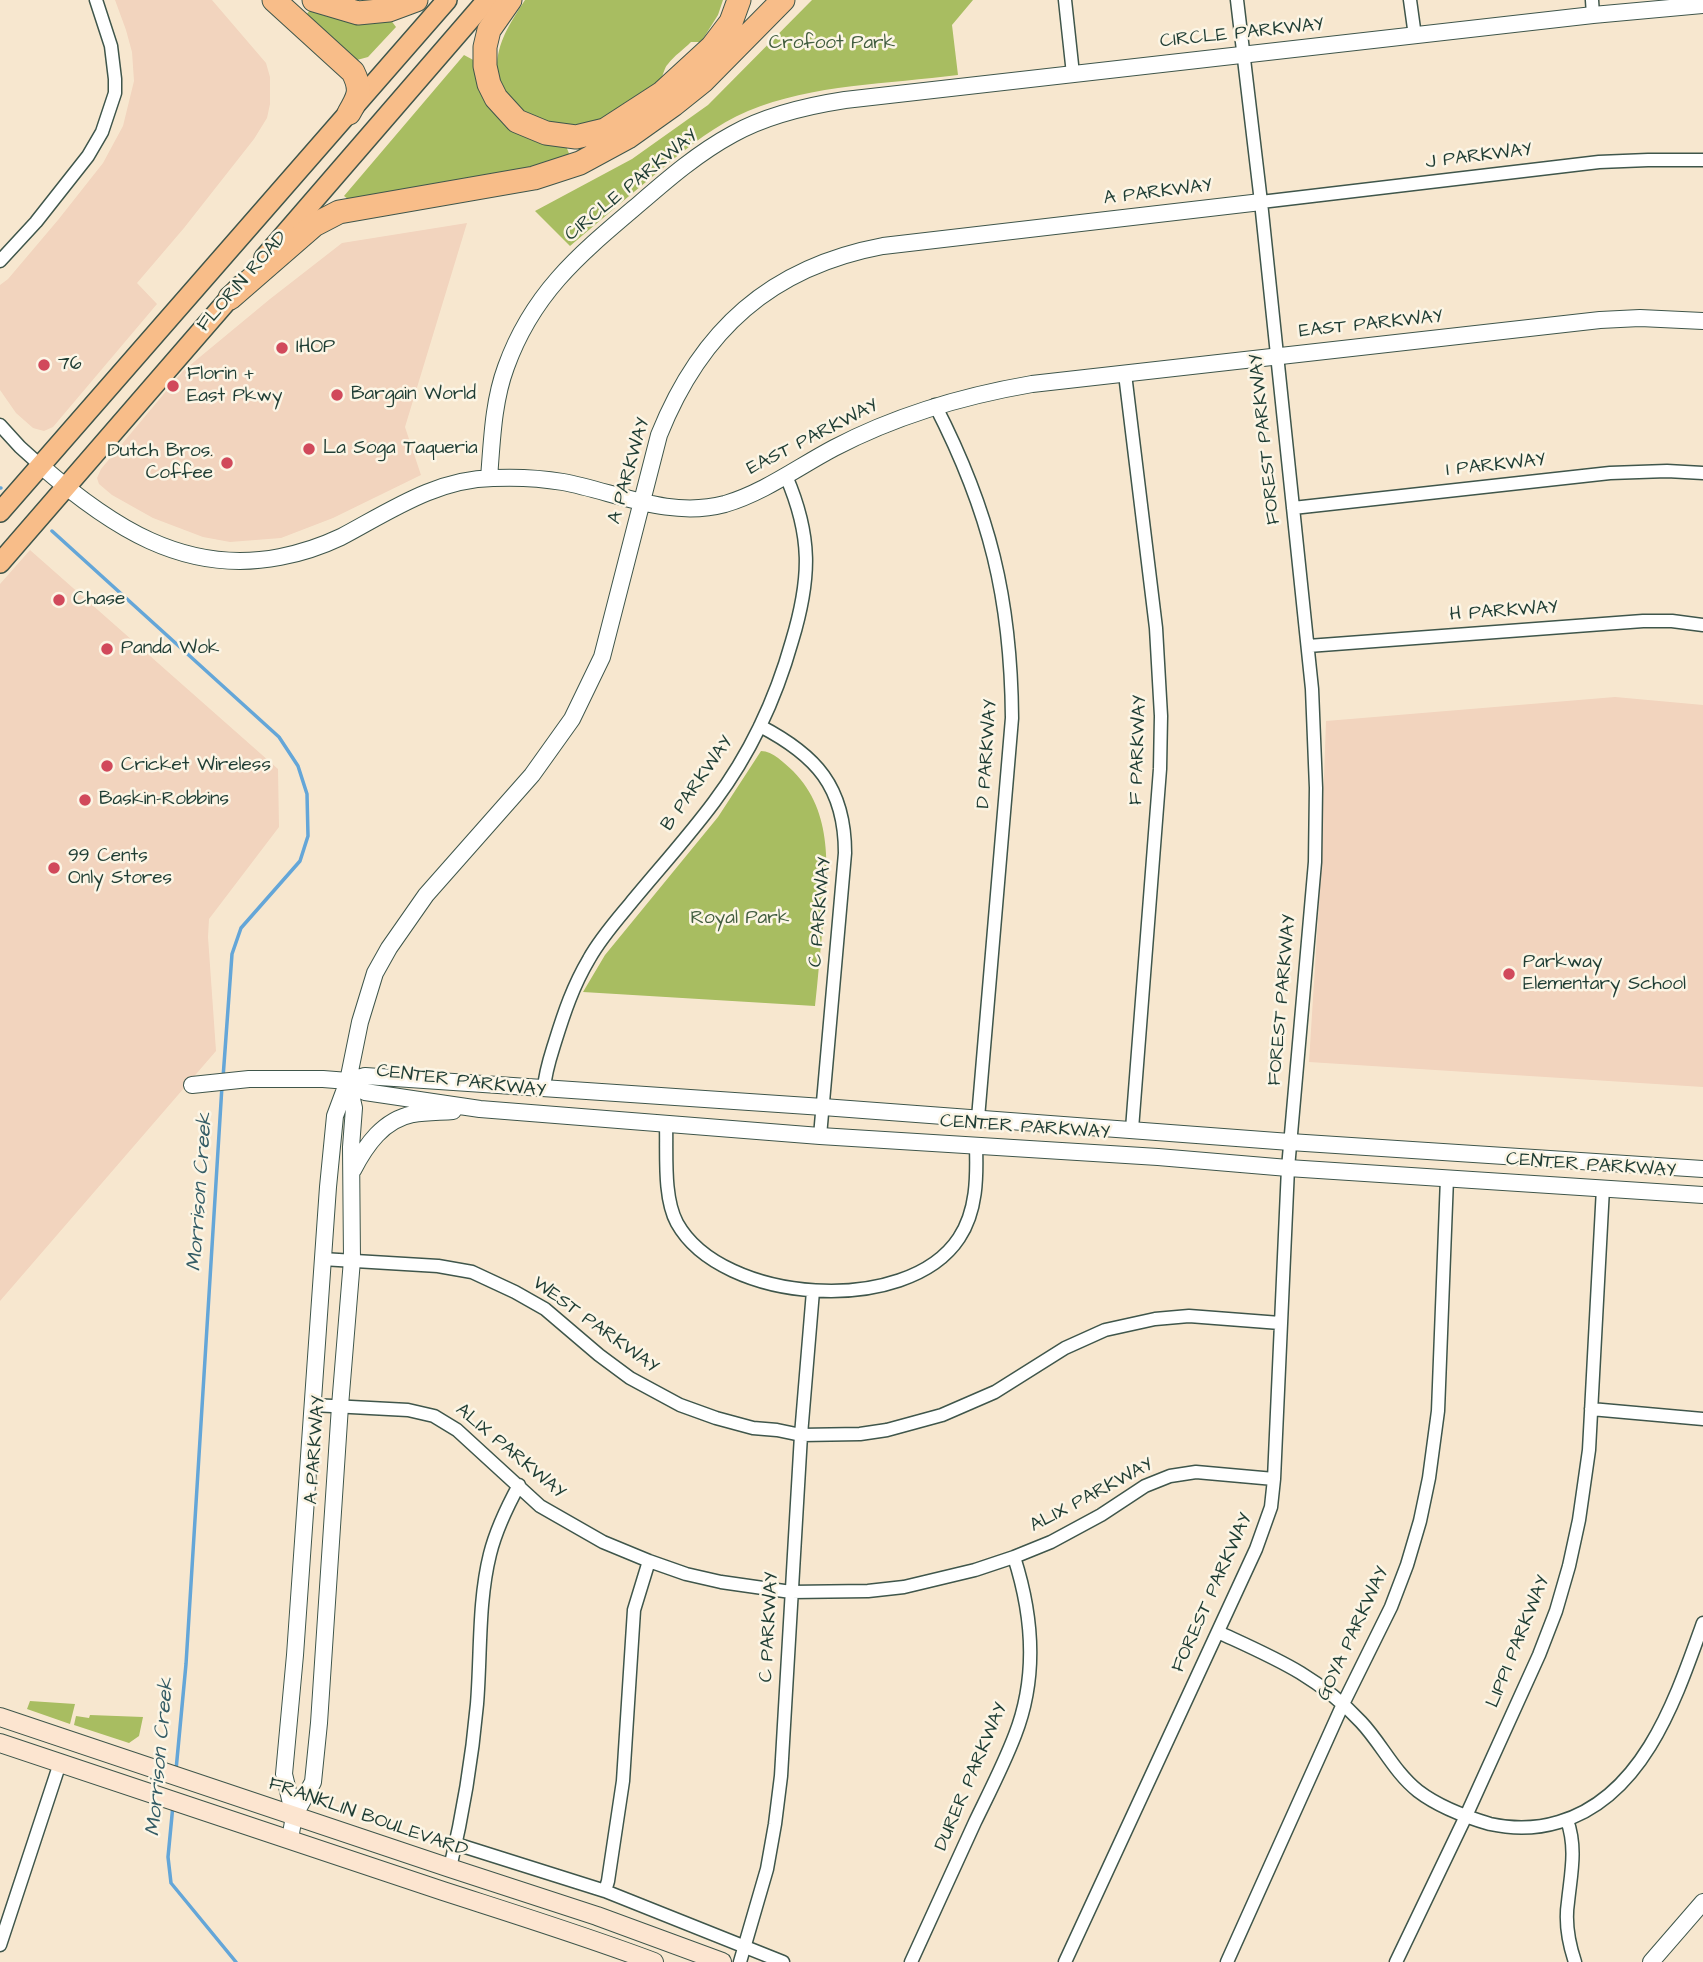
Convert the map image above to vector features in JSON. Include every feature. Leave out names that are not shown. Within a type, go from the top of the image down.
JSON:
[{"type":"highway","points":[[274,0],[353,72],[358,83],[358,97],[349,113]]},
{"type":"highway","points":[[314,0],[358,13],[389,10],[416,0]]},
{"type":"highway","points":[[510,0],[489,30],[485,47],[488,84],[496,98],[517,121],[545,133],[576,137],[605,130],[662,93],[712,47],[731,22],[739,0]]},
{"type":"highway","points":[[230,298],[314,225],[339,212],[534,178],[592,157],[628,137],[673,106],[703,81],[783,0]]},
{"type":"main road","name":"FLORIN ROAD","points":[[0,512],[447,0]]},
{"type":"main road","name":"FLORIN ROAD","points":[[0,563],[487,0]]},
{"type":"main road","name":"FRANKLIN BOULEVARD","points":[[0,1717],[597,1916],[723,1962]]},
{"type":"main road","points":[[0,1743],[589,1938],[654,1962]]},
{"type":"street","points":[[0,261],[36,222],[88,156],[102,132],[115,93],[115,79],[111,46],[96,0]]},
{"type":"street","points":[[1065,0],[1073,74]]},
{"type":"street","name":"FOREST PARKWAY","points":[[1065,1962],[1255,1549],[1271,1507],[1274,1479],[1288,1168],[1315,862],[1316,788],[1314,714],[1308,646],[1237,0]]},
{"type":"street","points":[[1410,0],[1415,36]]},
{"type":"street","name":"CIRCLE PARKWAY","points":[[489,478],[497,399],[506,367],[535,308],[564,270],[687,163],[734,133],[789,111],[809,105],[1415,36],[1593,8],[1703,5]]},
{"type":"street","name":"J PARKWAY","points":[[1261,202],[1599,163],[1703,160]]},
{"type":"street","name":"A PARKWAY","points":[[294,1816],[284,1774],[295,1655],[322,1259],[335,1116],[348,1081],[365,1003],[375,974],[389,948],[426,895],[532,775],[572,719],[582,700],[602,657],[659,435],[670,407],[691,369],[709,345],[743,311],[774,287],[840,256],[883,246],[1261,202]]},
{"type":"street","name":"EAST PARKWAY","points":[[0,425],[40,466],[94,510],[146,540],[191,556],[237,562],[264,560],[309,549],[341,537],[409,499],[436,488],[489,478],[518,477],[564,482],[657,507],[689,508],[724,504],[766,488],[868,431],[935,405],[992,391],[1600,320],[1640,318],[1703,321]]},
{"type":"street","name":"F PARKWAY","points":[[1125,374],[1156,628],[1161,716],[1160,769],[1132,1129]]},
{"type":"street","name":"D PARKWAY","points":[[935,405],[969,475],[983,514],[1003,594],[1012,676],[1012,718],[978,1118]]},
{"type":"street","name":"I PARKWAY","points":[[1293,508],[1610,473],[1703,473]]},
{"type":"street","name":"B PARKWAY","points":[[544,1088],[545,1073],[563,1014],[589,958],[606,932],[716,800],[760,726],[786,663],[796,628],[807,562],[804,530],[796,499],[786,476]]},
{"type":"street","name":"H PARKWAY","points":[[1308,646],[1643,621],[1703,625]]},
{"type":"street","name":"C PARKWAY","points":[[760,726],[798,748],[819,769],[834,795],[843,823],[845,853],[820,1136]]},
{"type":"street","name":"CENTER PARKWAY","points":[[192,1084],[249,1079],[348,1081],[365,1076],[1703,1169]]},
{"type":"street","name":"A PARKWAY","points":[[290,1839],[294,1816],[313,1782],[320,1710],[352,1261],[351,1147],[354,1108],[348,1081]]},
{"type":"street","name":"CENTER PARKWAY","points":[[348,1081],[365,1092],[480,1109],[820,1136],[1703,1195]]},
{"type":"street","points":[[353,1171],[365,1146],[393,1122],[412,1115],[480,1109]]},
{"type":"street","points":[[666,1124],[668,1195],[676,1221],[693,1244],[716,1261],[743,1274],[771,1284],[813,1291],[860,1289],[889,1283],[926,1268],[948,1251],[958,1240],[970,1215],[974,1199],[976,1146]]},
{"type":"street","name":"GOYA PARKWAY","points":[[1227,1962],[1343,1704],[1391,1606],[1416,1532],[1429,1478],[1438,1411],[1447,1178]]},
{"type":"street","name":"LIPPI PARKWAY","points":[[1396,1962],[1539,1655],[1569,1566],[1589,1450],[1603,1188]]},
{"type":"street","name":"WEST PARKWAY","points":[[322,1259],[438,1266],[472,1272],[545,1309],[599,1355],[630,1377],[680,1405],[753,1428],[801,1436],[860,1434],[887,1430],[942,1415],[995,1392],[1065,1348],[1105,1330],[1172,1317],[1280,1322]]},
{"type":"street","name":"C PARKWAY","points":[[740,1962],[764,1878],[781,1776],[801,1436],[813,1291]]},
{"type":"street","name":"ALIX PARKWAY","points":[[313,1405],[408,1410],[434,1416],[457,1430],[540,1506],[603,1542],[649,1562],[721,1582],[791,1592],[868,1591],[904,1587],[975,1570],[1014,1558],[1083,1525],[1145,1486],[1170,1476],[1196,1472],[1274,1479]]},
{"type":"street","points":[[1591,1409],[1703,1419]]},
{"type":"street","points":[[450,1868],[477,1705],[485,1581],[498,1530],[519,1485]]},
{"type":"street","name":"DURER PARKWAY","points":[[911,1962],[1009,1749],[1025,1701],[1031,1651],[1029,1617],[1023,1583],[1014,1558]]},
{"type":"street","points":[[605,1891],[623,1780],[634,1610],[649,1562]]},
{"type":"street","points":[[1217,1632],[1287,1663],[1323,1687],[1363,1724],[1405,1779],[1429,1798],[1466,1816],[1519,1828],[1545,1826],[1582,1813],[1611,1793],[1638,1764],[1684,1675],[1703,1623]]},
{"type":"street","points":[[0,1945],[60,1763]]},
{"type":"street","points":[[1567,1820],[1573,1846],[1567,1918],[1575,1962]]},
{"type":"street","points":[[456,1844],[605,1891],[783,1962]]},
{"type":"street","points":[[1651,1962],[1703,1902]]},
{"type":"shaded area","points":[[115,0],[212,0],[266,63],[270,77],[270,104],[267,118],[254,139],[137,283],[157,304],[53,427],[44,431],[33,428],[16,413],[0,390],[0,285],[58,220],[103,163],[123,126],[134,81],[132,52]]},
{"type":"shaded area","points":[[467,223],[405,427],[421,475],[333,518],[281,538],[230,542],[203,537],[153,518],[112,495],[99,484],[97,478],[101,469],[183,371],[342,243]]},
{"type":"shaded area","points":[[30,550],[278,769],[279,827],[209,919],[216,1051],[0,1301],[0,584]]},
{"type":"shaded area","name":"Parkway Elementary School","points":[[1615,697],[1703,705],[1703,1087],[1309,1062],[1320,887],[1326,721]]},
{"type":"green space","points":[[525,0],[723,0],[718,15],[701,42],[691,42],[676,55],[651,88],[609,116],[580,124],[556,125],[525,112],[508,95],[498,74],[498,54],[503,38]]},
{"type":"green space","name":"Crofoot Park","points":[[812,0],[973,0],[952,25],[958,75],[825,90],[773,102],[748,111],[693,143],[570,246],[535,211],[632,159],[708,105]]},
{"type":"green space","points":[[310,10],[350,20],[390,19],[396,27],[368,57],[357,60],[306,15]]},
{"type":"green space","points":[[464,55],[477,62],[480,82],[566,146],[570,156],[489,178],[434,188],[352,202],[344,196]]},
{"type":"green space","name":"Royal Park","points":[[761,751],[774,755],[793,771],[816,805],[822,824],[827,863],[815,1006],[583,992],[605,955],[718,817]]},
{"type":"green space","points":[[30,1701],[75,1704],[70,1724],[27,1709]]},
{"type":"green space","points":[[90,1715],[143,1717],[139,1736],[129,1743],[74,1725],[76,1716],[89,1718]]},
{"type":"waterway","name":"Morrison Creek","points":[[52,531],[279,737],[298,766],[307,794],[308,836],[300,861],[241,928],[232,954],[223,1078]]},
{"type":"waterway","name":"Morrison Creek","points":[[176,1770],[186,1664],[222,1086]]},
{"type":"waterway","name":"Morrison Creek","points":[[173,1805],[168,1857],[171,1883],[236,1962]]},
{"type":"place","name":"IHOP","points":[[282,348]]},
{"type":"place","name":"76","points":[[44,365]]},
{"type":"place","name":"Florin + East Pkwy","points":[[173,386]]},
{"type":"place","name":"Bargain World","points":[[337,395]]},
{"type":"place","name":"La Soga Taqueria","points":[[309,449]]},
{"type":"place","name":"Dutch Bros. Coffee","points":[[227,463]]},
{"type":"place","name":"Chase","points":[[59,600]]},
{"type":"place","name":"Panda Wok","points":[[107,649]]},
{"type":"place","name":"Cricket Wireless","points":[[107,766]]},
{"type":"place","name":"Baskin-Robbins","points":[[85,800]]},
{"type":"place","name":"99 Cents Only Stores","points":[[54,868]]},
{"type":"place","name":"Parkway Elementary School","points":[[1509,974]]}]
